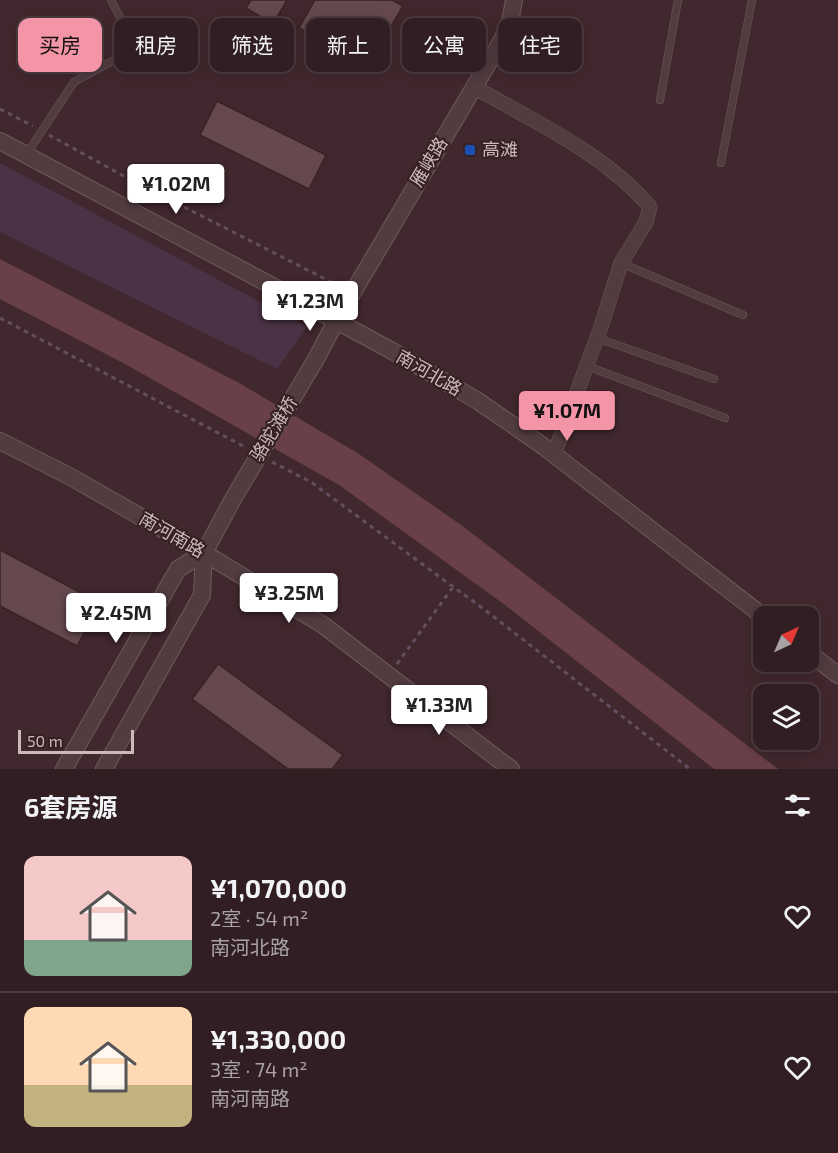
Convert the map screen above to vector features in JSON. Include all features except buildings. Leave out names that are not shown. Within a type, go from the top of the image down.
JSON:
[{"type":"street","name":"雁峡路","points":[[336,321],[509,28],[514,0]]},
{"type":"street","points":[[474,87],[584,150],[635,190],[650,207],[646,222],[621,263],[597,338],[554,454]]},
{"type":"street","name":"南河北路","points":[[0,141],[263,280],[478,401],[554,454],[753,608]]},
{"type":"street","name":"骆驼滩桥","points":[[204,553],[336,321]]},
{"type":"street","name":"南河南路","points":[[0,441],[71,477],[204,553],[323,625],[511,769]]},
{"type":"street","points":[[64,769],[178,569],[204,553]]},
{"type":"street","points":[[104,769],[202,595],[204,553]]},
{"type":"street","points":[[819,660],[838,675]]},
{"type":"lane","points":[[26,155],[74,82],[136,48],[111,0]]},
{"type":"lane","points":[[660,100],[678,0]]},
{"type":"lane","points":[[720,163],[752,0]]},
{"type":"lane","points":[[621,263],[743,315]]},
{"type":"lane","points":[[597,338],[714,379]]},
{"type":"lane","points":[[586,366],[725,418]]},
{"type":"path","points":[[0,109],[131,180],[352,293]]},
{"type":"path","points":[[0,318],[248,449]]},
{"type":"path","points":[[269,460],[310,482],[453,586],[690,769]]},
{"type":"path","points":[[389,675],[453,586]]},
{"type":"shaded area","points":[[0,163],[307,327],[277,369],[0,232]]},
{"type":"shaded area","points":[[0,259],[241,384],[359,454],[464,527],[778,769],[714,769],[505,605],[339,485],[125,364],[0,299]]},
{"type":"place","name":"高滩","points":[[470,150]]}]
